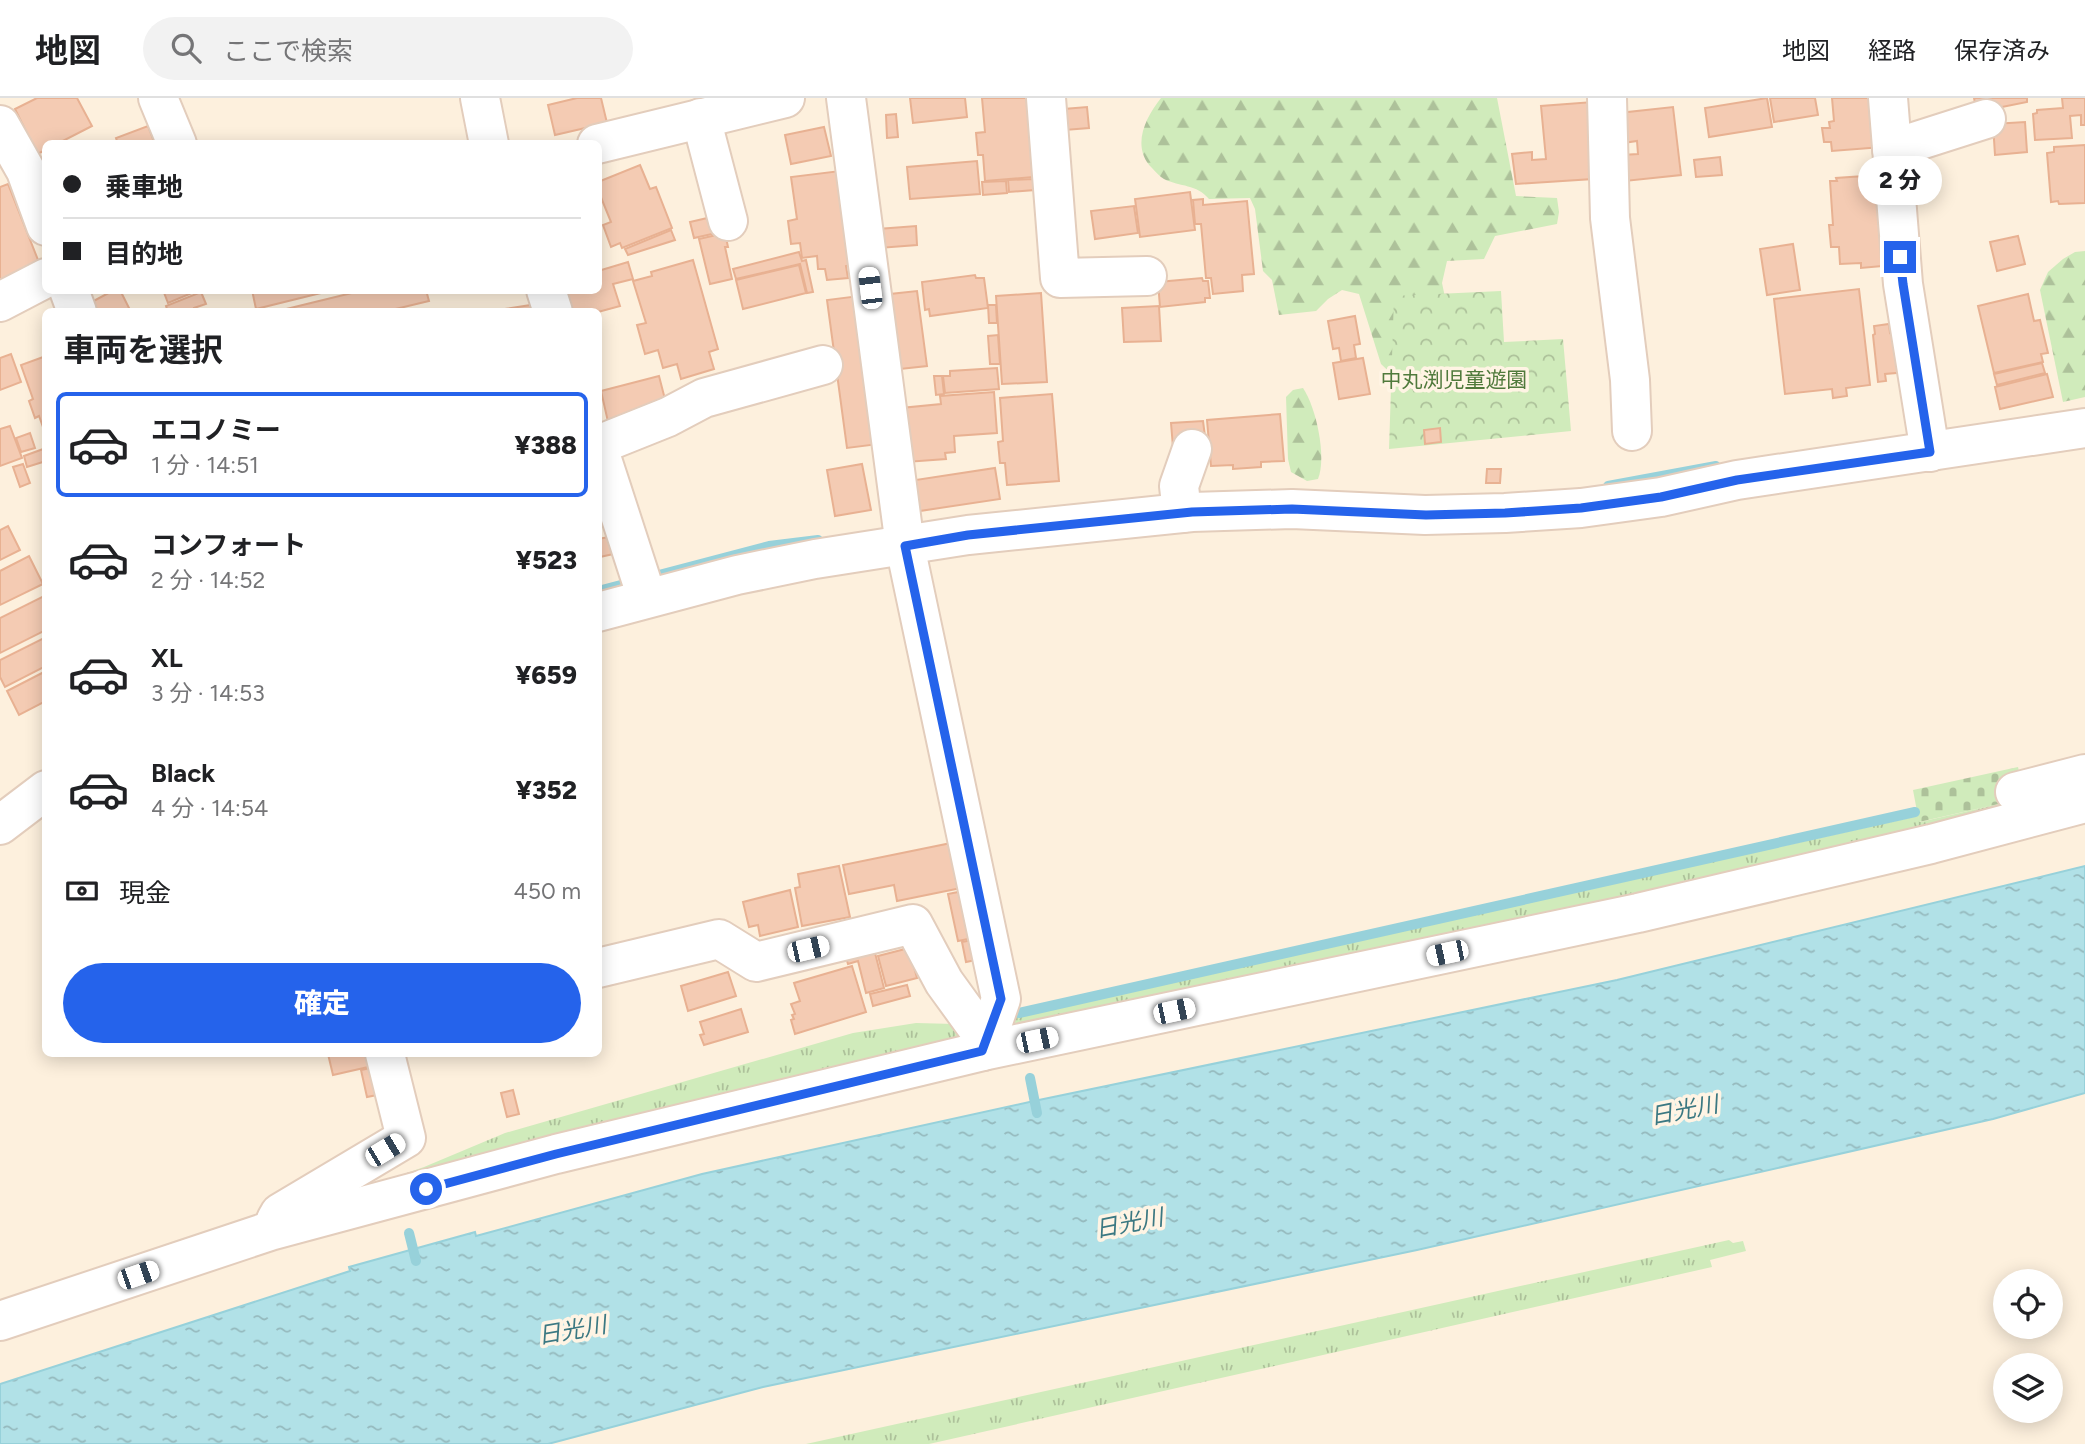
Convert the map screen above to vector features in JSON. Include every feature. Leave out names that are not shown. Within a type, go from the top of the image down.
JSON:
[{"type":"street","points":[[158,98],[175,140]]},
{"type":"street","points":[[480,98],[488,140]]},
{"type":"street","points":[[602,143],[785,98]]},
{"type":"street","points":[[846,98],[904,534],[1001,999],[984,1046]]},
{"type":"street","points":[[1046,98],[1060,278],[1147,276]]},
{"type":"street","points":[[1607,98],[1610,218],[1630,380],[1632,431]]},
{"type":"street","points":[[1888,98],[1903,284],[1928,439]]},
{"type":"street","points":[[701,118],[728,221]]},
{"type":"street","points":[[1892,149],[1986,119]]},
{"type":"street","points":[[0,125],[26,171],[42,215]]},
{"type":"street","points":[[0,302],[42,280]]},
{"type":"street","points":[[602,444],[668,418],[704,398],[823,365]]},
{"type":"street","points":[[602,610],[643,586],[737,575],[815,559],[904,534],[968,535],[1181,501],[1426,515],[1581,508],[1661,497],[1928,439],[2085,428]]},
{"type":"street","points":[[1181,501],[1192,449]]},
{"type":"street","points":[[602,458],[643,586]]},
{"type":"street","points":[[2015,792],[2085,774]]},
{"type":"street","points":[[0,825],[42,793]]},
{"type":"street","points":[[0,1321],[270,1231],[556,1154],[984,1046],[1638,913],[1931,844],[2085,803]]},
{"type":"street","points":[[602,967],[719,939],[755,962],[913,924],[944,982],[984,1046]]},
{"type":"street","points":[[270,1231],[280,1213],[406,1138],[386,1057]]},
{"type":"green space","points":[[1161,98],[1497,98],[1516,196],[1557,198],[1557,224],[1495,236],[1484,259],[1447,261],[1442,283],[1446,302],[1399,381],[1381,364],[1359,294],[1342,290],[1316,311],[1279,315],[1272,280],[1263,271],[1255,209],[1250,198],[1209,199],[1194,188],[1164,179],[1152,168],[1142,151],[1141,142],[1150,114]]},
{"type":"green space","points":[[2085,251],[2085,397],[2063,402],[2040,290],[2048,272],[2063,259],[2075,252]]},
{"type":"green space","name":"中丸渕児童遊園","points":[[1501,291],[1504,342],[1563,339],[1571,431],[1389,449],[1394,296]]},
{"type":"green space","points":[[1303,388],[1316,419],[1321,446],[1318,479],[1307,481],[1291,472],[1288,459],[1286,397],[1293,390]]},
{"type":"green space","points":[[2018,767],[2025,798],[1919,822],[1913,790]]},
{"type":"green space","points":[[2085,793],[1007,1037],[1005,1019],[1918,816],[1920,822],[2025,798]]},
{"type":"green space","points":[[916,1023],[955,1024],[964,1036],[329,1200],[424,1167],[505,1133],[853,1033]]},
{"type":"green space","points":[[1729,1240],[1733,1243],[1743,1241],[1746,1251],[1710,1260],[1712,1267],[929,1444],[806,1444]]},
{"type":"water","name":"日光川","points":[[2085,866],[2085,1093],[1993,1119],[1417,1250],[763,1387],[548,1444],[0,1444],[0,1384],[350,1271],[349,1267],[475,1232],[476,1236],[702,1174],[1034,1101],[1617,980]]},
{"type":"building","points":[[37,98],[77,98],[92,126],[65,140],[42,140],[42,152],[37,154],[15,109]]},
{"type":"building","points":[[577,98],[601,98],[607,123],[555,135],[548,105]]},
{"type":"building","points":[[910,98],[965,98],[967,117],[913,123]]},
{"type":"building","points":[[982,98],[1028,98],[1034,177],[985,181],[983,155],[978,155],[976,133],[985,132]]},
{"type":"building","points":[[1767,98],[1772,127],[1709,137],[1705,108]]},
{"type":"building","points":[[1770,98],[1815,98],[1818,115],[1774,122]]},
{"type":"building","points":[[1832,98],[1879,98],[1882,147],[1832,151],[1831,142],[1824,142],[1822,128],[1830,128],[1829,122],[1834,121]]},
{"type":"building","points":[[1974,98],[2027,98],[2027,102],[1977,112]]},
{"type":"building","points":[[2062,98],[2085,98],[2085,125],[2081,125],[2081,115],[2070,116],[2072,138],[2035,140],[2033,114],[2037,113],[2037,110],[2063,108]]},
{"type":"building","points":[[1593,102],[1593,179],[1516,184],[1512,154],[1532,152],[1532,160],[1546,159],[1541,106]]},
{"type":"building","points":[[1087,107],[1089,128],[1065,130],[1064,109]]},
{"type":"building","points":[[1673,107],[1681,175],[1625,181],[1622,155],[1638,154],[1637,141],[1623,143],[1619,113]]},
{"type":"building","points":[[896,114],[898,137],[887,138],[886,115]]},
{"type":"building","points":[[2025,122],[2027,152],[1995,155],[1993,124]]},
{"type":"building","points":[[148,126],[153,140],[117,140]]},
{"type":"building","points":[[824,127],[831,156],[791,164],[785,135]]},
{"type":"building","points":[[2085,145],[2085,203],[2051,202],[2047,153],[2054,152],[2054,147]]},
{"type":"building","points":[[1720,157],[1722,175],[1696,177],[1694,160]]},
{"type":"building","points":[[977,161],[980,194],[910,199],[907,167]]},
{"type":"building","points":[[640,165],[650,189],[656,187],[672,228],[622,248],[620,243],[611,247],[603,225],[611,222],[602,200],[602,180]]},
{"type":"building","points":[[840,171],[852,265],[846,266],[848,278],[827,280],[825,269],[818,269],[817,256],[802,258],[800,243],[791,244],[788,221],[797,219],[791,177]]},
{"type":"building","points":[[1879,175],[1893,265],[1861,268],[1861,263],[1840,264],[1839,247],[1831,247],[1829,225],[1833,225],[1830,181],[1837,181],[1836,178]]},
{"type":"building","points":[[1034,179],[1035,190],[1009,192],[1008,180]]},
{"type":"building","points":[[1006,181],[1007,193],[983,195],[982,182]]},
{"type":"building","points":[[8,184],[40,265],[0,281],[0,187]]},
{"type":"building","points":[[1190,192],[1195,230],[1140,237],[1135,199]]},
{"type":"building","points":[[1203,199],[1203,205],[1247,201],[1254,274],[1242,275],[1243,291],[1213,294],[1211,278],[1206,278],[1201,224],[1195,224],[1193,200]]},
{"type":"building","points":[[1134,206],[1138,233],[1095,239],[1091,211]]},
{"type":"building","points":[[716,216],[721,232],[694,238],[690,222]]},
{"type":"building","points":[[916,226],[917,245],[879,248],[878,229]]},
{"type":"building","points":[[671,230],[675,240],[628,255],[625,249]]},
{"type":"building","points":[[725,233],[728,247],[725,247],[732,279],[710,284],[699,239]]},
{"type":"building","points":[[2018,236],[2025,264],[1997,271],[1990,242]]},
{"type":"building","points":[[1793,244],[1800,290],[1767,295],[1760,249]]},
{"type":"building","points":[[799,252],[802,261],[806,260],[813,292],[807,293],[800,264],[736,279],[733,269]]},
{"type":"building","points":[[693,260],[718,349],[709,352],[714,369],[681,379],[677,364],[663,368],[658,350],[645,354],[637,325],[646,323],[633,281],[652,276],[651,272]]},
{"type":"building","points":[[628,262],[633,279],[613,284],[620,306],[602,311],[602,308],[564,308],[560,294],[602,294],[602,270]]},
{"type":"building","points":[[799,265],[806,293],[743,309],[736,280]]},
{"type":"building","points":[[975,275],[976,278],[984,278],[988,308],[930,316],[929,309],[925,310],[922,282]]},
{"type":"building","points":[[1202,278],[1203,281],[1208,281],[1210,298],[1205,298],[1205,302],[1160,307],[1158,282]]},
{"type":"building","points":[[1859,289],[1870,385],[1846,388],[1847,396],[1833,398],[1832,389],[1785,394],[1774,299]]},
{"type":"building","points":[[917,291],[927,366],[891,370],[881,295]]},
{"type":"building","points":[[1041,293],[1047,382],[1002,384],[996,296]]},
{"type":"building","points":[[107,294],[122,294],[129,308],[90,308],[88,304]]},
{"type":"building","points":[[165,294],[189,294],[168,303]]},
{"type":"building","points":[[196,294],[202,294],[206,304],[194,308],[166,306]]},
{"type":"building","points":[[253,294],[317,294],[260,308],[256,308]]},
{"type":"building","points":[[348,294],[427,294],[429,301],[400,308],[290,308]]},
{"type":"building","points":[[2028,294],[2034,321],[2040,320],[2048,353],[2041,354],[2043,362],[1994,373],[1978,306]]},
{"type":"building","points":[[859,296],[879,444],[847,448],[827,300]]},
{"type":"building","points":[[531,305],[531,308],[511,308]]},
{"type":"building","points":[[988,305],[996,305],[997,323],[989,323]]},
{"type":"building","points":[[1159,306],[1161,341],[1124,342],[1122,308]]},
{"type":"building","points":[[1355,316],[1360,344],[1354,345],[1356,358],[1341,361],[1339,348],[1333,349],[1328,321]]},
{"type":"building","points":[[1889,324],[1890,333],[1904,331],[1908,372],[1885,374],[1886,381],[1878,382],[1874,326]]},
{"type":"building","points":[[998,335],[1000,364],[990,364],[988,336]]},
{"type":"building","points":[[11,354],[21,382],[0,390],[0,358]]},
{"type":"building","points":[[42,357],[42,424],[39,416],[35,418],[29,401],[33,399],[21,365]]},
{"type":"building","points":[[1363,358],[1370,394],[1339,399],[1333,363]]},
{"type":"building","points":[[2042,363],[2045,373],[1997,385],[1994,374]]},
{"type":"building","points":[[997,368],[999,389],[945,393],[943,376],[950,376],[950,371]]},
{"type":"building","points":[[2047,374],[2053,397],[2000,409],[1995,387]]},
{"type":"building","points":[[659,376],[668,411],[609,426],[602,391]]},
{"type":"building","points":[[934,376],[942,376],[944,394],[936,395]]},
{"type":"building","points":[[994,392],[997,433],[954,436],[955,452],[945,453],[946,459],[906,462],[901,408],[941,404],[940,396]]},
{"type":"building","points":[[1052,394],[1059,481],[1007,485],[1005,463],[1000,463],[998,442],[1003,441],[1000,398]]},
{"type":"building","points":[[1280,414],[1284,461],[1261,462],[1261,467],[1233,469],[1233,465],[1211,466],[1207,420]]},
{"type":"building","points":[[1203,421],[1206,444],[1173,447],[1171,423]]},
{"type":"building","points":[[10,426],[22,458],[0,466],[0,429]]},
{"type":"building","points":[[1440,428],[1441,442],[1425,444],[1424,430]]},
{"type":"building","points":[[30,433],[35,448],[21,452],[16,438]]},
{"type":"building","points":[[42,449],[42,462],[27,467],[24,456]]},
{"type":"building","points":[[23,464],[30,483],[20,487],[13,467]]},
{"type":"building","points":[[862,464],[871,510],[835,516],[827,470]]},
{"type":"building","points":[[995,468],[1000,499],[913,512],[909,481]]},
{"type":"building","points":[[1487,469],[1501,469],[1500,483],[1486,483]]},
{"type":"building","points":[[8,526],[20,550],[0,560],[0,530]]},
{"type":"building","points":[[614,536],[618,553],[602,557],[602,538]]},
{"type":"building","points":[[29,556],[42,584],[0,605],[0,571]]},
{"type":"building","points":[[42,597],[42,632],[0,653],[0,618]]},
{"type":"building","points":[[42,639],[42,668],[5,687],[0,677],[0,660]]},
{"type":"building","points":[[42,673],[42,703],[19,715],[7,691]]},
{"type":"building","points":[[956,842],[966,887],[897,901],[894,885],[849,894],[843,865]]},
{"type":"building","points":[[839,866],[850,917],[802,926],[795,888],[800,887],[798,874]]},
{"type":"building","points":[[790,890],[798,927],[760,936],[758,925],[749,927],[743,902]]},
{"type":"building","points":[[963,891],[973,938],[958,941],[948,894]]},
{"type":"building","points":[[972,940],[976,960],[966,962],[962,942]]},
{"type":"building","points":[[909,948],[917,978],[886,986],[878,956]]},
{"type":"building","points":[[874,949],[884,988],[866,993],[858,961],[848,964],[845,954]]},
{"type":"building","points":[[852,966],[866,1012],[795,1034],[791,1020],[795,1014],[791,1004],[800,1001],[794,983]]},
{"type":"building","points":[[728,972],[736,996],[688,1011],[681,986]]},
{"type":"building","points":[[907,985],[910,996],[873,1006],[870,994]]},
{"type":"building","points":[[741,1009],[748,1032],[704,1045],[700,1035],[704,1034],[700,1022]]},
{"type":"building","points":[[329,1057],[375,1057],[377,1065],[333,1075]]},
{"type":"building","points":[[375,1067],[382,1094],[367,1097],[361,1070]]},
{"type":"building","points":[[513,1090],[519,1114],[507,1117],[501,1093]]},
{"type":"waterway","points":[[1608,486],[1716,466]]},
{"type":"waterway","points":[[602,590],[769,546],[818,540]]},
{"type":"waterway","points":[[1019,1013],[1915,812]]},
{"type":"waterway","points":[[1030,1078],[1037,1113]]},
{"type":"waterway","points":[[409,1233],[416,1261]]},
{"type":"route","points":[[426,1189],[556,1154],[982,1051],[1001,999],[905,546],[968,535],[1192,512],[1292,509],[1426,515],[1581,508],[1661,497],[1737,480],[1930,452],[1900,257]]}]
